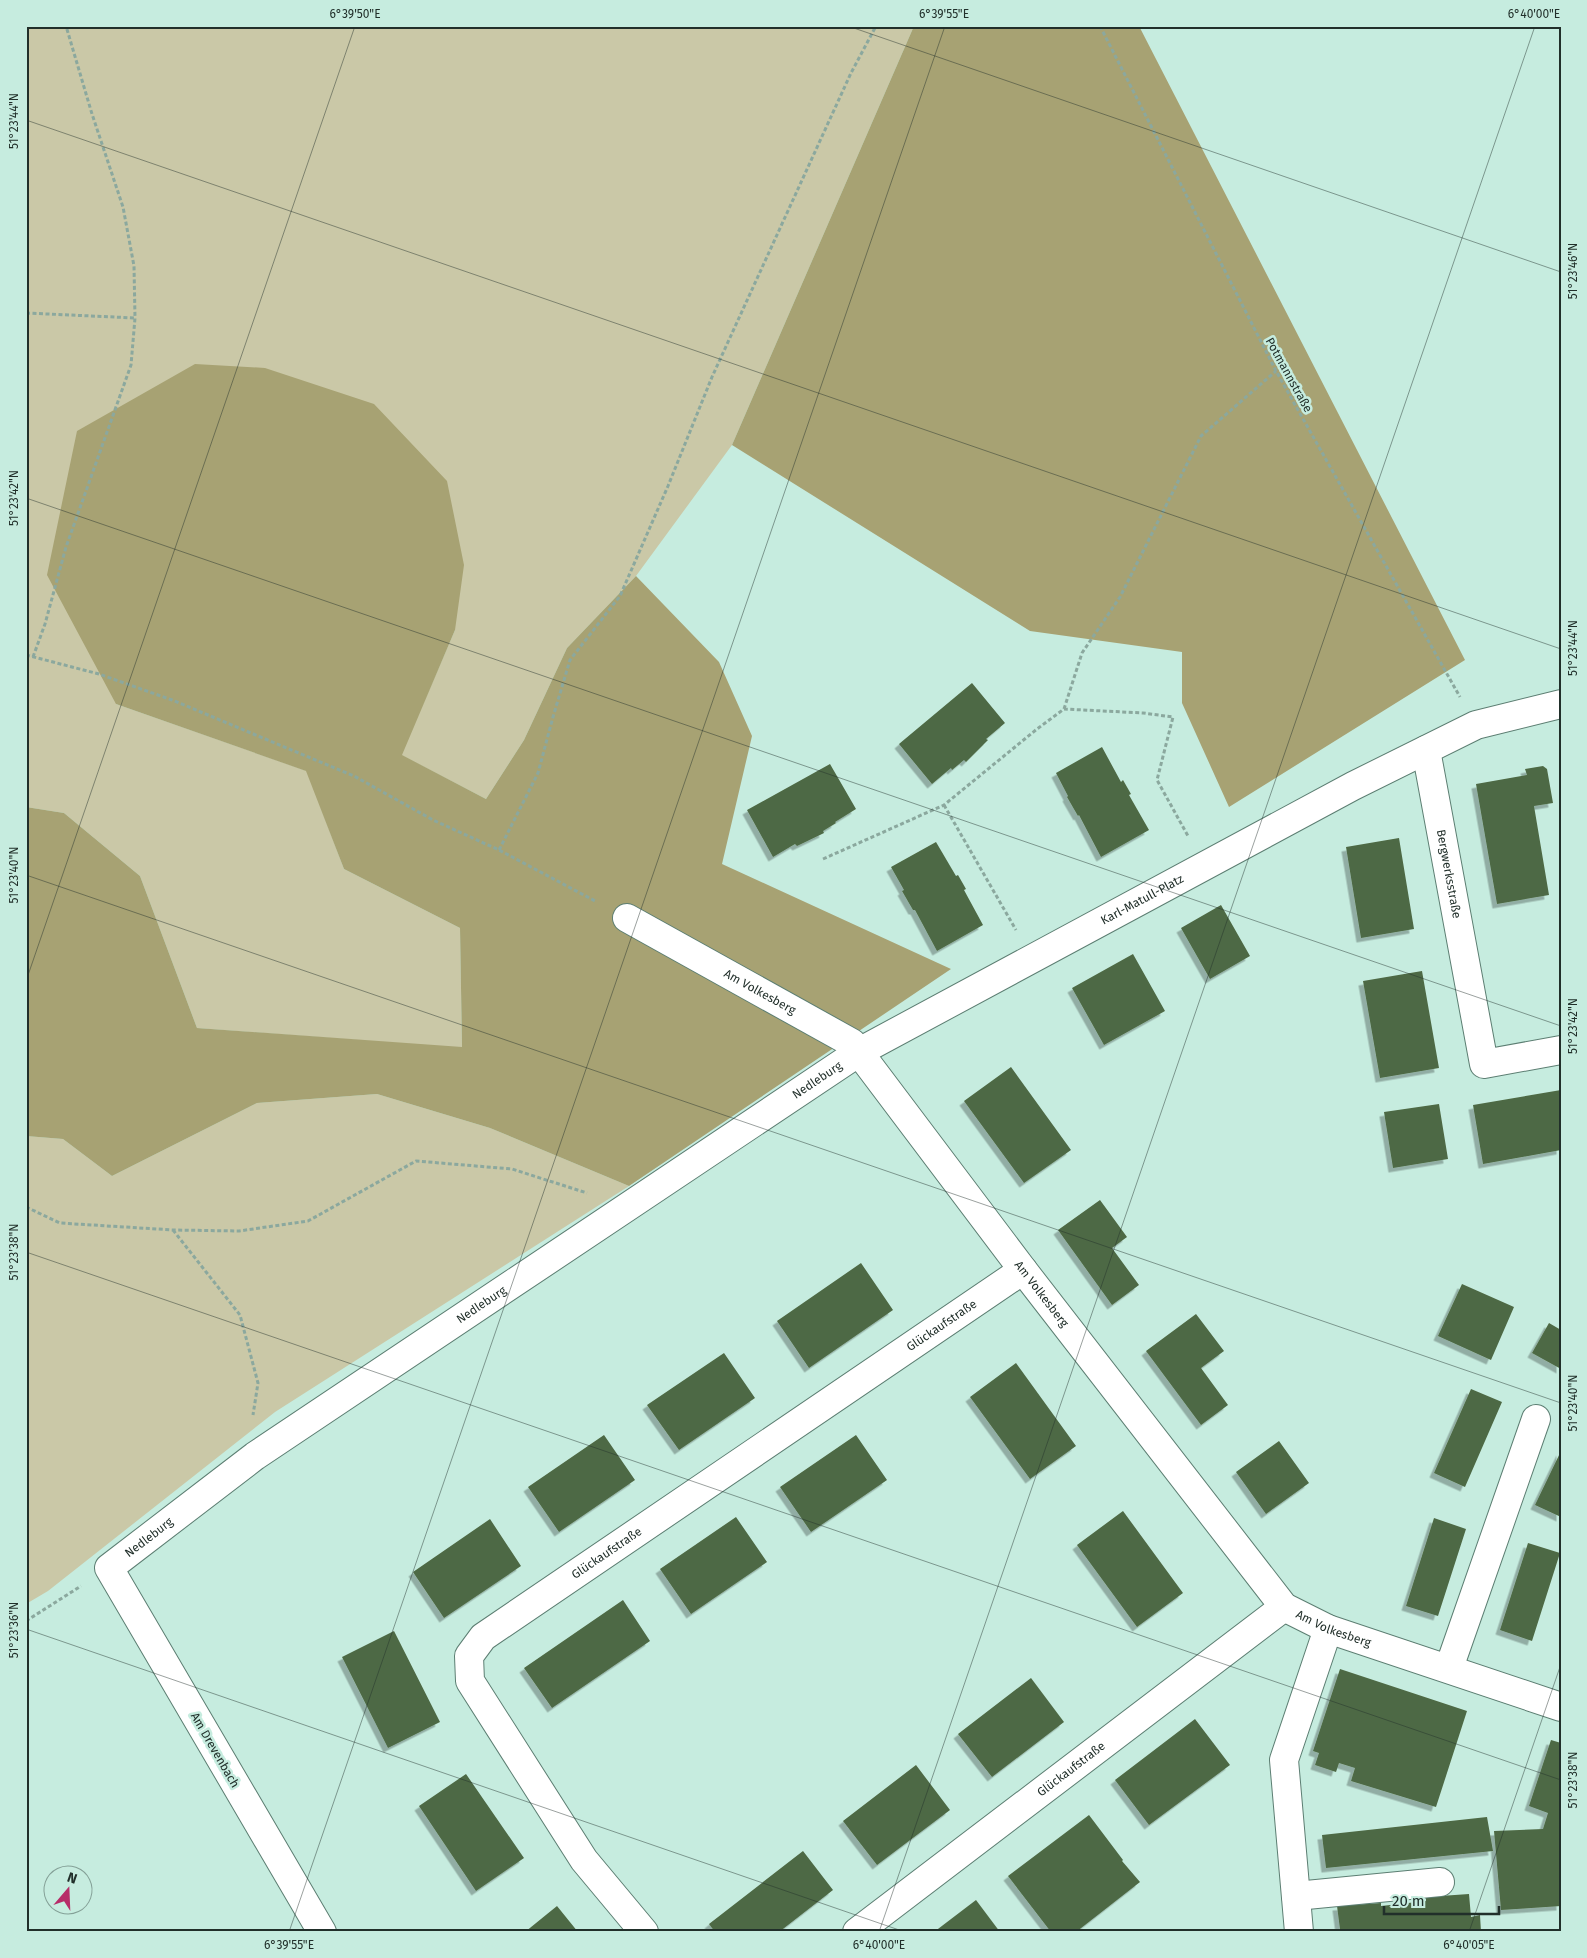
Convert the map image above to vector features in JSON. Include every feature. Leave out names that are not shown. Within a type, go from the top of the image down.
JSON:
[{"type":"street","points":[[1426,750],[1476,725],[1561,704]]},
{"type":"street","name":"Karl-Matull-Platz","points":[[859,1052],[1354,786],[1426,750]]},
{"type":"street","name":"Bergwerksstraße","points":[[1426,750],[1484,1064],[1561,1050]]},
{"type":"street","name":"Am Volkesberg","points":[[627,918],[852,1043],[1023,1270],[1284,1607],[1328,1629],[1561,1707]]},
{"type":"street","name":"Nedleburg","points":[[109,1568],[256,1456],[859,1052]]},
{"type":"street","name":"Glückaufstraße","points":[[644,1932],[584,1860],[470,1681],[470,1656],[483,1637],[1023,1270]]},
{"type":"street","points":[[1449,1668],[1536,1419]]},
{"type":"street","name":"Am Drevenbach","points":[[109,1568],[322,1932]]},
{"type":"street","name":"Glückaufstraße","points":[[858,1932],[1284,1607]]},
{"type":"street","points":[[1299,1932],[1284,1760],[1328,1629]]},
{"type":"street","points":[[1296,1896],[1440,1882]]},
{"type":"path","points":[[33,657],[45,624],[66,548],[131,365],[135,318],[134,266],[124,207],[92,114],[66,26]]},
{"type":"path","points":[[499,850],[538,773],[570,660],[620,596],[668,486],[712,377],[851,73],[876,26]]},
{"type":"path","name":"Potmannstraße","points":[[1100,26],[1276,371],[1476,725]]},
{"type":"path","points":[[26,313],[135,318]]},
{"type":"path","points":[[823,859],[944,805],[1036,729],[1064,709],[1082,653],[1120,597],[1201,436],[1276,371]]},
{"type":"path","points":[[26,655],[100,674],[172,700],[354,776],[434,820],[499,850],[627,918]]},
{"type":"path","points":[[1064,709],[1143,713],[1173,717],[1157,780],[1204,866]]},
{"type":"path","points":[[944,805],[1033,959]]},
{"type":"path","points":[[26,1207],[60,1223],[173,1230],[239,1231],[308,1221],[416,1161],[512,1169],[590,1194],[612,1216]]},
{"type":"path","points":[[173,1230],[240,1315],[258,1383],[248,1443],[256,1456]]},
{"type":"path","points":[[26,1621],[109,1568]]},
{"type":"shaded area","points":[[26,26],[914,26],[732,445],[636,576],[567,648],[524,740],[486,799],[401,755],[455,630],[116,704],[307,771],[344,869],[460,928],[462,1048],[197,1028],[140,876],[64,813],[26,807]]},
{"type":"shaded area","points":[[914,26],[1139,26],[1465,660],[1229,807],[1182,703],[1182,652],[1030,631],[732,445]]},
{"type":"shaded area","points":[[195,364],[265,368],[374,404],[447,481],[464,565],[455,630],[402,755],[486,799],[524,740],[567,648],[636,576],[719,662],[752,736],[722,864],[951,969],[629,1186],[490,1128],[377,1094],[257,1103],[112,1176],[63,1139],[26,1136],[26,807],[64,813],[140,876],[197,1028],[462,1047],[460,928],[344,869],[306,771],[116,704],[47,575],[77,431]]},
{"type":"shaded area","points":[[377,1094],[490,1128],[629,1186],[275,1412],[48,1591],[26,1604],[26,1136],[63,1139],[112,1176],[257,1103]]},
{"type":"building","points":[[972,683],[1005,723],[986,739],[988,740],[966,762],[964,760],[952,770],[951,768],[932,784],[899,744]]},
{"type":"building","points":[[1102,747],[1121,782],[1123,780],[1131,794],[1129,795],[1149,830],[1101,857],[1079,815],[1067,797],[1056,773]]},
{"type":"building","points":[[830,764],[856,809],[823,831],[824,833],[797,846],[795,844],[773,857],[747,810]]},
{"type":"building","points":[[1543,766],[1547,769],[1553,803],[1534,806],[1549,895],[1497,904],[1476,784],[1527,775],[1525,769]]},
{"type":"building","points":[[1399,838],[1414,929],[1361,938],[1346,847]]},
{"type":"building","points":[[936,842],[966,889],[964,890],[983,925],[937,951],[915,910],[913,910],[902,891],[904,890],[891,867]]},
{"type":"building","points":[[1221,905],[1250,956],[1210,979],[1181,928]]},
{"type":"building","points":[[1133,954],[1165,1011],[1104,1045],[1072,988]]},
{"type":"building","points":[[1422,971],[1439,1068],[1380,1078],[1363,981]]},
{"type":"building","points":[[1011,1067],[1071,1150],[1024,1183],[964,1101]]},
{"type":"building","points":[[1561,1090],[1561,1150],[1483,1164],[1473,1105]]},
{"type":"building","points":[[1439,1104],[1448,1159],[1393,1168],[1384,1112]]},
{"type":"building","points":[[1100,1200],[1127,1237],[1112,1248],[1139,1285],[1112,1305],[1058,1230]]},
{"type":"building","points":[[861,1263],[893,1310],[809,1368],[777,1321]]},
{"type":"building","points":[[1462,1284],[1514,1307],[1491,1360],[1438,1336]]},
{"type":"building","points":[[1196,1314],[1224,1351],[1201,1368],[1228,1405],[1201,1425],[1146,1351]]},
{"type":"building","points":[[1549,1323],[1561,1330],[1561,1369],[1532,1353]]},
{"type":"building","points":[[724,1353],[755,1398],[679,1450],[647,1405]]},
{"type":"building","points":[[1016,1363],[1076,1446],[1030,1479],[970,1397]]},
{"type":"building","points":[[1471,1389],[1502,1402],[1465,1487],[1434,1473]]},
{"type":"building","points":[[604,1435],[635,1480],[559,1532],[528,1487]]},
{"type":"building","points":[[856,1435],[887,1480],[811,1532],[780,1487]]},
{"type":"building","points":[[1279,1441],[1309,1483],[1266,1514],[1236,1472]]},
{"type":"building","points":[[1561,1451],[1561,1517],[1535,1505]]},
{"type":"building","points":[[1123,1511],[1183,1593],[1137,1627],[1077,1545]]},
{"type":"building","points":[[736,1517],[767,1562],[691,1614],[660,1569]]},
{"type":"building","points":[[1434,1518],[1466,1529],[1438,1616],[1406,1606]]},
{"type":"building","points":[[490,1519],[521,1566],[444,1618],[413,1572]]},
{"type":"building","points":[[1528,1543],[1560,1553],[1532,1641],[1500,1630]]},
{"type":"building","points":[[623,1600],[650,1641],[552,1708],[524,1668]]},
{"type":"building","points":[[394,1631],[440,1722],[388,1748],[342,1657]]},
{"type":"building","points":[[1340,1669],[1467,1711],[1436,1807],[1351,1781],[1355,1768],[1339,1763],[1336,1772],[1315,1765],[1319,1753],[1313,1751]]},
{"type":"building","points":[[1031,1678],[1064,1722],[992,1777],[958,1734]]},
{"type":"building","points":[[1195,1719],[1230,1765],[1149,1825],[1115,1780]]},
{"type":"building","points":[[1551,1740],[1561,1743],[1561,1869],[1559,1869],[1561,1906],[1501,1910],[1494,1831],[1543,1829],[1548,1813],[1529,1806]]},
{"type":"building","points":[[916,1765],[950,1810],[877,1865],[843,1821]]},
{"type":"building","points":[[466,1774],[524,1858],[476,1891],[419,1806]]},
{"type":"building","points":[[1089,1815],[1122,1861],[1140,1882],[1076,1932],[1051,1932],[1008,1876]]},
{"type":"building","points":[[1487,1817],[1493,1851],[1326,1868],[1322,1835]]},
{"type":"building","points":[[803,1851],[833,1890],[779,1932],[715,1932],[709,1924]]},
{"type":"building","points":[[1469,1894],[1471,1917],[1480,1915],[1481,1932],[1330,1932],[1330,1930],[1340,1929],[1337,1906],[1381,1903],[1381,1906],[1426,1901],[1426,1897]]},
{"type":"building","points":[[976,1900],[1000,1932],[934,1932]]},
{"type":"building","points":[[557,1906],[578,1932],[525,1932]]}]
